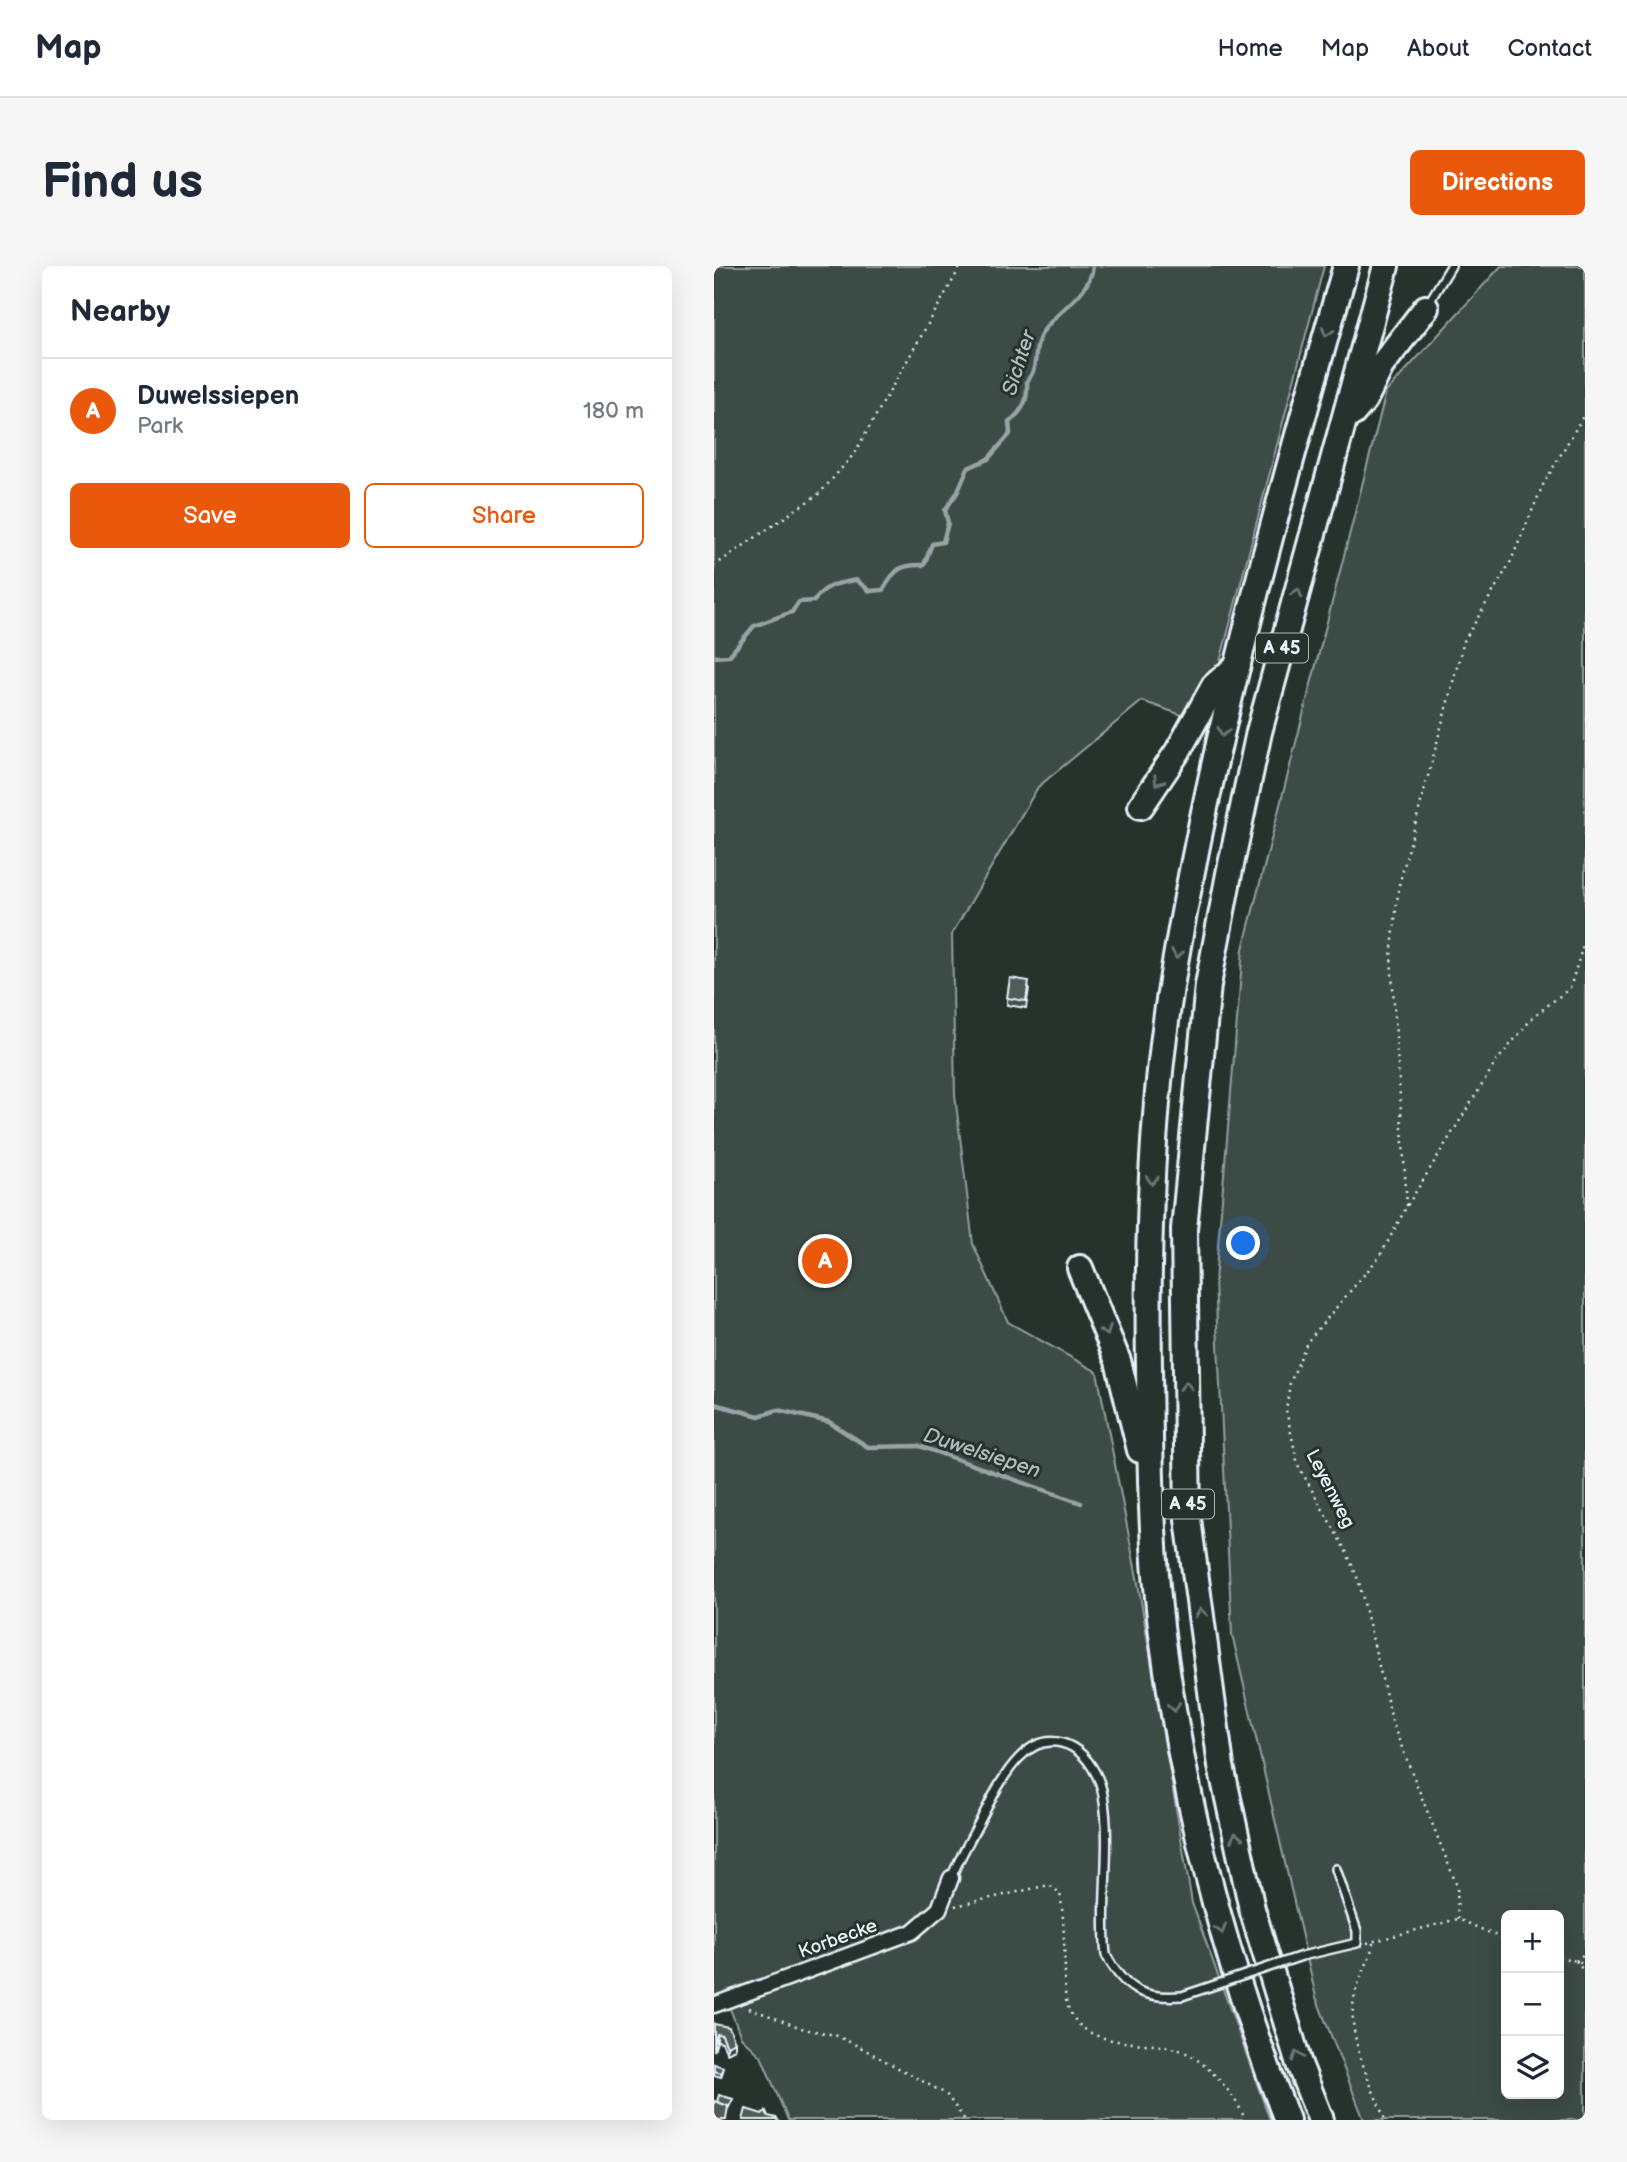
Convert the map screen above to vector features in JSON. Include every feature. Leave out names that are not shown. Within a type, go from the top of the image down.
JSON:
[{"type":"highway","name":"A 45","points":[[1286,2120],[1252,2032],[1209,1890],[1189,1796],[1163,1640],[1151,1493],[1147,1256],[1157,1111],[1173,978],[1201,828],[1261,565],[1346,266]]},
{"type":"highway","name":"A 45","points":[[1321,2120],[1299,2064],[1252,1909],[1221,1766],[1188,1519],[1184,1229],[1208,985],[1228,874],[1259,732],[1386,266]]},
{"type":"highway","points":[[1344,424],[1365,399],[1381,366],[1426,308]]},
{"type":"highway","points":[[1141,806],[1178,751],[1214,686],[1238,665]]},
{"type":"highway","points":[[1080,1268],[1118,1361],[1151,1493]]},
{"type":"street","name":"Korbecke","points":[[714,2005],[912,1932],[939,1909],[951,1878]]},
{"type":"lane","points":[[1426,308],[1451,266]]},
{"type":"lane","points":[[951,1878],[1007,1771],[1022,1754],[1039,1744],[1062,1742],[1076,1749],[1092,1765],[1103,1794],[1106,1955],[1119,1978],[1140,1993],[1161,1998],[1182,1996],[1302,1956],[1357,1943],[1356,1927],[1336,1869]]},
{"type":"path","points":[[714,566],[820,493],[854,454],[961,266]]},
{"type":"path","points":[[1408,1206],[1391,957],[1399,885],[1464,641],[1510,563],[1543,485],[1585,413]]},
{"type":"path","name":"Leyenweg","points":[[1458,1919],[1457,1886],[1393,1725],[1359,1582],[1347,1553],[1298,1465],[1286,1410],[1290,1383],[1307,1342],[1367,1275],[1496,1062],[1533,1017],[1570,988],[1585,939]]},
{"type":"path","points":[[939,1909],[1049,1885],[1060,1893],[1064,1914],[1066,2000],[1076,2020],[1089,2034],[1136,2045],[1176,2049],[1198,2060],[1220,2082],[1245,2120]]},
{"type":"path","points":[[1357,1943],[1373,1943],[1458,1919],[1501,1938]]},
{"type":"path","points":[[1373,1943],[1371,1959],[1354,1997],[1353,2026],[1385,2120]]},
{"type":"path","points":[[1576,1961],[1585,1953]]},
{"type":"path","points":[[1564,1958],[1585,1963]]},
{"type":"path","points":[[1576,1961],[1585,1973]]},
{"type":"path","points":[[732,1997],[756,2013],[835,2035],[858,2046],[946,2094],[965,2120]]},
{"type":"shaded area","points":[[714,266],[1324,266],[1204,723],[1142,701],[1038,787],[952,934],[955,1095],[973,1244],[1008,1322],[1097,1372],[1138,1583],[1192,1903],[1270,2120],[788,2120],[761,2056],[741,2037],[724,1993],[714,1997]]},
{"type":"shaded area","points":[[1501,266],[1585,266],[1585,2120],[1364,2120],[1316,1997],[1232,1634],[1215,1282],[1243,949],[1386,392]]},
{"type":"building","points":[[1010,978],[1029,981],[1026,1001],[1007,998]]},
{"type":"building","points":[[714,2024],[729,2027],[735,2042],[727,2046],[722,2035],[717,2034],[714,2043]]},
{"type":"building","points":[[714,2064],[723,2067],[721,2073],[714,2071]]},
{"type":"building","points":[[719,2095],[733,2099],[728,2109],[728,2106],[717,2102]]},
{"type":"building","points":[[714,2101],[728,2106],[726,2120],[714,2120]]},
{"type":"building","points":[[746,2109],[762,2114],[766,2111],[768,2116],[778,2120],[743,2120]]},
{"type":"waterway","name":"Sichter","points":[[714,657],[729,656],[754,626],[792,612],[799,602],[814,601],[822,591],[832,586],[856,580],[870,591],[883,590],[899,569],[924,565],[932,544],[943,542],[948,523],[945,510],[957,493],[968,468],[988,459],[1010,434],[1009,422],[1022,409],[1026,399],[1027,381],[1033,370],[1041,335],[1085,286],[1093,266]]},
{"type":"waterway","name":"Duwelsiepen","points":[[714,1404],[759,1416],[778,1410],[829,1422],[868,1447],[919,1446],[1081,1503]]},
{"type":"place","name":"Duwelssiepen","points":[[825,1261]]}]
